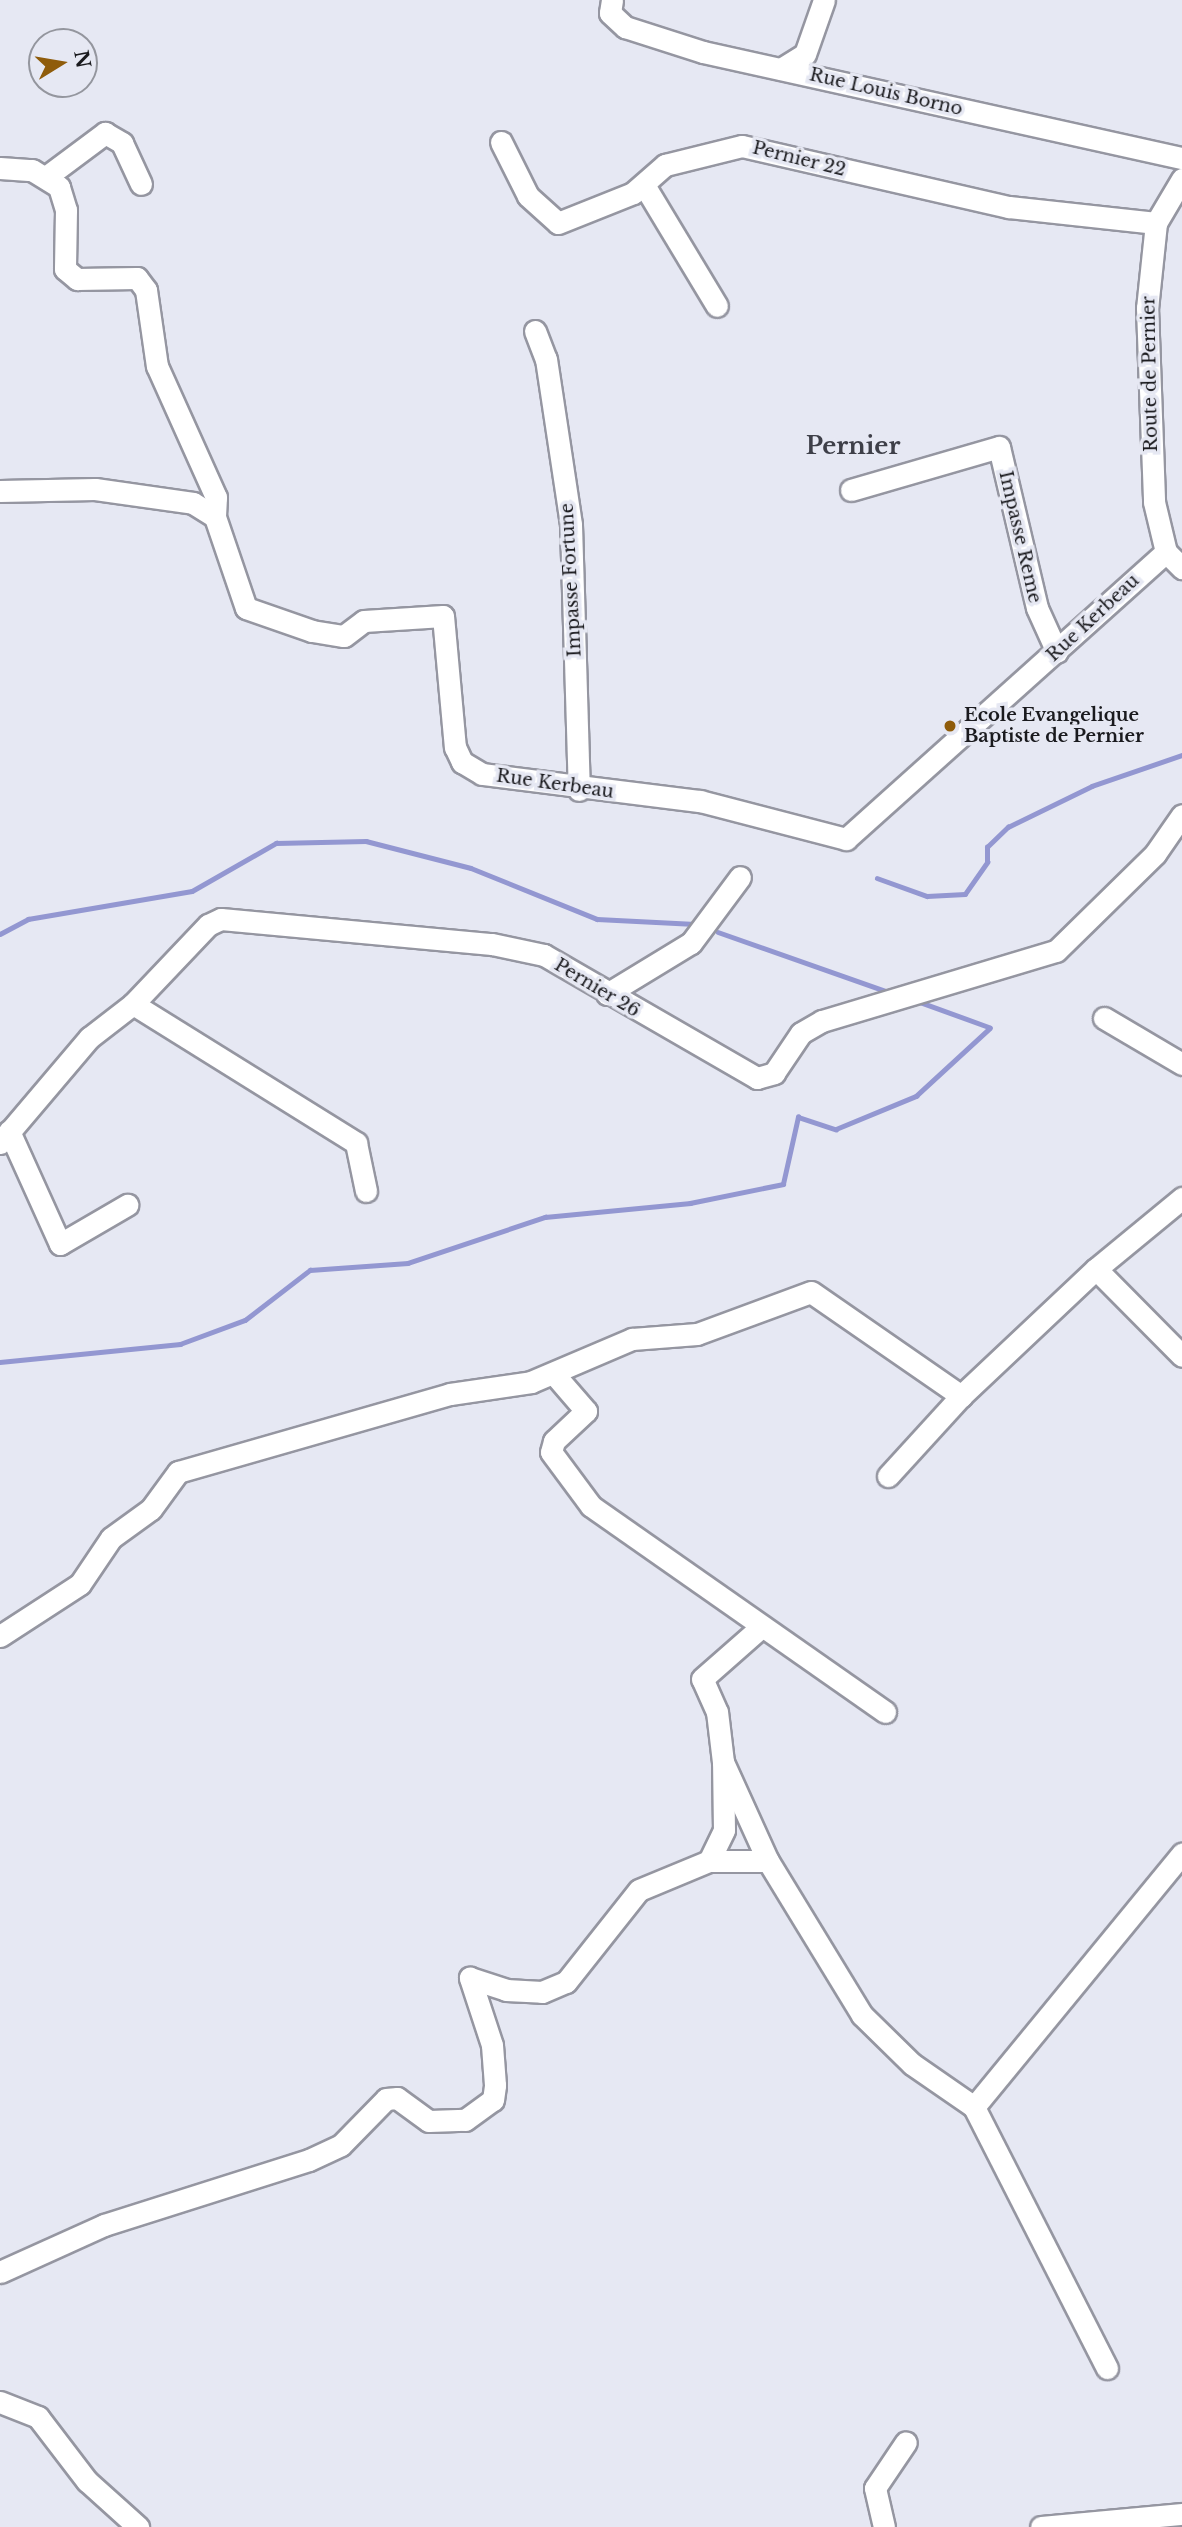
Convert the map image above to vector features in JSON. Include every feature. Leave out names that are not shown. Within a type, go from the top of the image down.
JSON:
[{"type":"street","name":"Rue Louis Borno","points":[[611,0],[610,13],[625,27],[781,69],[1182,158]]},
{"type":"street","points":[[781,69],[805,54],[824,0]]},
{"type":"street","points":[[46,177],[105,133],[122,143],[141,184]]},
{"type":"street","name":"Pernier 22","points":[[501,142],[528,196],[551,221],[566,221],[644,185],[665,165],[742,146],[1009,208],[1156,223]]},
{"type":"street","points":[[0,168],[46,177],[59,187],[66,210],[65,269],[77,279],[137,278],[146,290],[157,366],[216,497],[215,517],[193,503],[122,492],[0,491]]},
{"type":"street","name":"Route de Pernier","points":[[1182,179],[1156,223],[1148,253],[1148,386],[1154,502],[1166,552],[1182,569]]},
{"type":"street","points":[[644,185],[717,306]]},
{"type":"street","name":"Impasse Fortune","points":[[535,331],[546,359],[571,526],[579,790]]},
{"type":"street","name":"Impasse Reme","points":[[850,490],[999,447],[1037,608],[1057,652]]},
{"type":"street","name":"Rue Kerbeau","points":[[215,517],[238,596],[265,617],[344,636],[364,621],[443,616],[462,762],[482,774],[579,790],[700,801],[846,839],[1166,552]]},
{"type":"street","name":"Pernier 26","points":[[4,1137],[89,1038],[133,1004],[208,925],[221,919],[492,944],[544,955],[607,994],[757,1078],[774,1073],[801,1033],[875,1005],[1056,951],[1155,854],[1182,815]]},
{"type":"street","points":[[607,994],[691,943],[740,877]]},
{"type":"street","points":[[133,1004],[356,1143],[366,1191]]},
{"type":"street","points":[[1104,1018],[1182,1064]]},
{"type":"street","points":[[4,1137],[60,1244],[127,1205]]},
{"type":"street","points":[[888,1476],[961,1396],[1096,1269],[1182,1198]]},
{"type":"street","points":[[1096,1269],[1182,1356]]},
{"type":"street","points":[[0,1636],[80,1584],[111,1538],[150,1509],[178,1472],[437,1398],[554,1374],[581,1356],[632,1339],[697,1334],[811,1292],[961,1396]]},
{"type":"street","points":[[554,1374],[586,1412],[554,1441],[551,1452],[591,1506],[760,1628],[885,1712]]},
{"type":"street","points":[[709,1861],[724,1830],[723,1762],[717,1712],[702,1679],[760,1628]]},
{"type":"street","points":[[723,1762],[768,1861],[862,2015],[912,2064],[974,2107],[1107,2368]]},
{"type":"street","points":[[974,2107],[1182,1854]]},
{"type":"street","points":[[0,2272],[104,2225],[309,2160],[341,2145],[386,2099],[397,2098],[429,2121],[465,2120],[493,2100],[495,2074],[470,1978],[506,1990],[542,1992],[566,1982],[639,1890],[709,1861],[768,1861]]},
{"type":"street","points":[[0,2402],[38,2417],[88,2481],[138,2527]]},
{"type":"street","points":[[884,2527],[875,2488],[906,2442]]},
{"type":"street","points":[[1041,2527],[1182,2514]]},
{"type":"waterway","points":[[877,878],[927,896],[965,894],[987,862],[987,847],[1008,827],[1092,786],[1182,755]]},
{"type":"waterway","points":[[0,934],[28,919],[192,891],[276,843],[366,841],[471,868],[597,919],[695,924]]},
{"type":"waterway","points":[[718,932],[891,993]]},
{"type":"waterway","points":[[0,1362],[180,1344],[245,1320],[310,1270],[408,1263],[545,1217],[690,1203],[783,1184],[798,1117],[836,1129],[916,1096],[990,1028],[916,1001]]},
{"type":"place","name":"Ecole Evangelique Baptiste de Pernier","points":[[950,726]]},
{"type":"district","name":"Pernier","points":[[853,446]]}]
